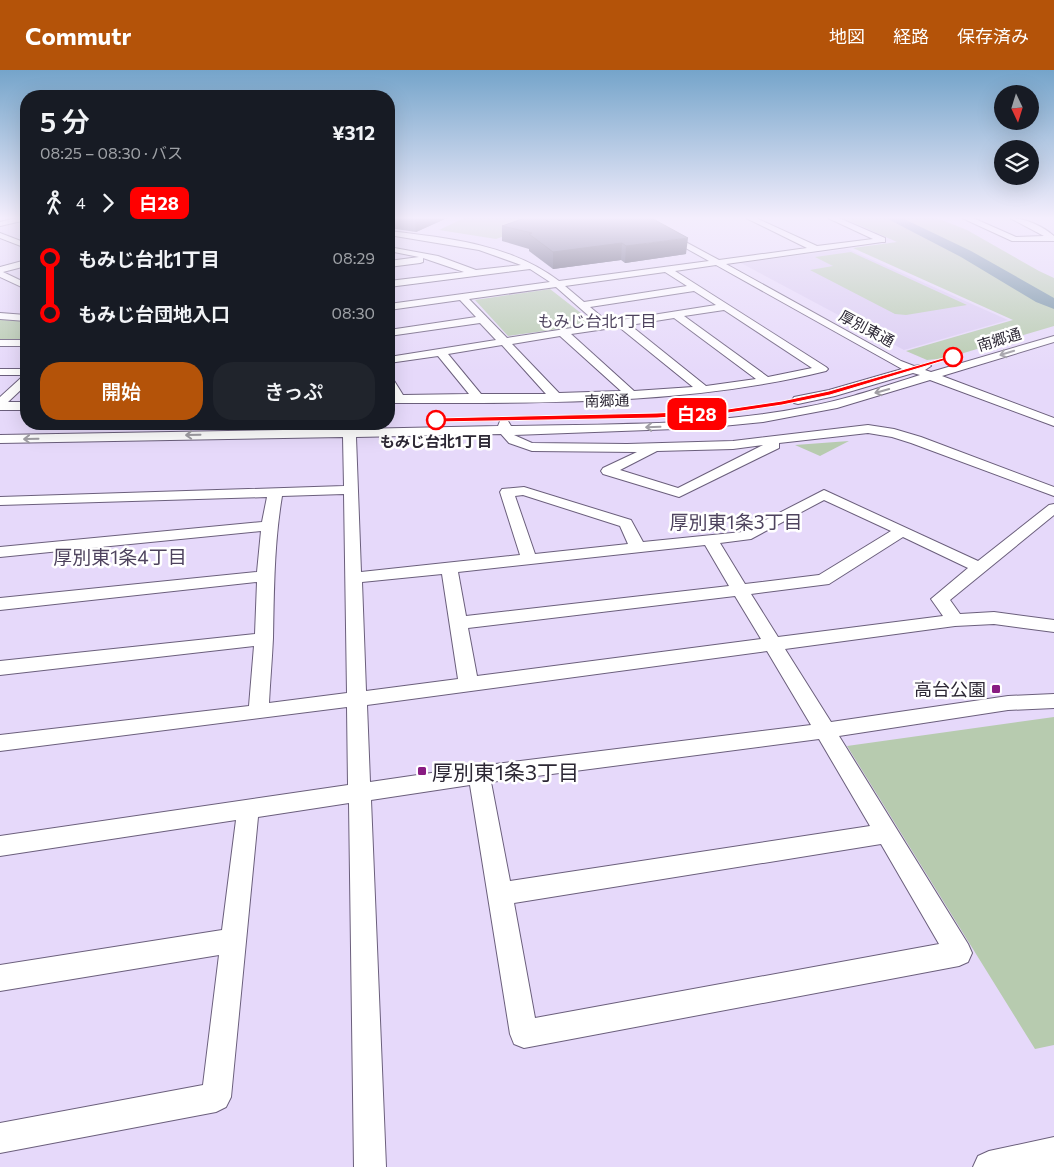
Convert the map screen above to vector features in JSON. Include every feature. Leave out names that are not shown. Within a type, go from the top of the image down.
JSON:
[{"type":"street","points":[[466,269],[476,273]]},
{"type":"street","points":[[395,283],[506,269]]},
{"type":"street","points":[[536,269],[606,326]]},
{"type":"street","points":[[395,306],[674,269]]},
{"type":"street","name":"厚別東通","points":[[729,269],[825,324],[927,370],[1054,422]]},
{"type":"street","name":"厚別東通","points":[[742,269],[927,370],[1054,415]]},
{"type":"street","points":[[395,270],[405,282]]},
{"type":"street","points":[[395,399],[631,394],[704,390],[766,382],[822,369],[668,270]]},
{"type":"street","points":[[0,274],[20,283]]},
{"type":"street","points":[[581,305],[695,288]]},
{"type":"street","points":[[462,297],[555,396]]},
{"type":"street","points":[[395,359],[725,307]]},
{"type":"street","points":[[676,315],[766,382]]},
{"type":"street","points":[[0,316],[20,318]]},
{"type":"street","points":[[395,331],[484,319]]},
{"type":"street","points":[[622,324],[704,390]]},
{"type":"street","name":"南郷通","points":[[1028,335],[1054,327]]},
{"type":"street","points":[[562,332],[631,394]]},
{"type":"street","name":"南郷通","points":[[395,427],[504,424],[738,410],[810,398],[1051,341]]},
{"type":"street","points":[[0,342],[20,343]]},
{"type":"street","points":[[441,352],[477,397]]},
{"type":"street","name":"南郷通","points":[[395,421],[662,426],[763,418],[833,405],[927,370]]},
{"type":"street","points":[[0,372],[20,372]]},
{"type":"street","points":[[0,405],[20,385]]},
{"type":"street","points":[[0,405],[20,406]]},
{"type":"street","points":[[504,424],[510,439],[521,445],[532,447],[733,445],[868,429],[894,433],[1054,492]]},
{"type":"street","points":[[0,428],[20,428]]},
{"type":"street","name":"南郷通","points":[[0,439],[286,430]]},
{"type":"street","points":[[349,430],[370,1167]]},
{"type":"street","points":[[657,447],[608,471],[679,493],[786,439]]},
{"type":"street","points":[[0,501],[350,490]]},
{"type":"street","points":[[529,560],[507,492],[524,491],[626,523],[638,548]]},
{"type":"street","points":[[258,712],[264,639],[265,576],[269,526],[275,493]]},
{"type":"street","points":[[354,578],[746,536],[824,494],[980,568]]},
{"type":"street","points":[[955,620],[940,599],[1054,508]]},
{"type":"street","points":[[0,552],[269,526]]},
{"type":"street","points":[[458,623],[823,580],[902,531]]},
{"type":"street","points":[[479,776],[524,1034],[959,954],[710,540]]},
{"type":"street","points":[[449,569],[469,685]]},
{"type":"street","points":[[0,604],[265,576]]},
{"type":"street","points":[[0,743],[469,685],[955,620],[994,618],[1054,626]]},
{"type":"street","points":[[0,668],[264,639]]},
{"type":"street","points":[[0,846],[479,776],[825,731],[1008,704],[1054,701]]},
{"type":"street","points":[[0,1138],[216,1097],[248,810]]},
{"type":"street","points":[[500,894],[886,833]]},
{"type":"street","points":[[0,978],[234,940]]},
{"type":"street","points":[[989,1167],[1054,1152]]},
{"type":"shaded area","points":[[753,269],[894,269],[1008,320],[904,350]]},
{"type":"green space","points":[[889,269],[967,305],[906,315],[895,314],[810,270]]},
{"type":"green space","points":[[900,269],[1036,269],[1054,278],[1054,326],[947,358],[927,360],[906,351],[1013,320]]},
{"type":"green space","points":[[550,289],[595,324],[508,336],[475,300]]},
{"type":"green space","points":[[0,320],[20,321],[20,339],[0,339]]},
{"type":"green space","points":[[849,441],[820,456],[795,445]]},
{"type":"green space","points":[[1054,717],[1054,1045],[1035,1049],[847,746]]},
{"type":"waterway","points":[[992,269],[1054,304]]},
{"type":"bus line","name":"白28","points":[[436,420],[657,416],[728,411],[810,398],[953,357]]},
{"type":"place","name":"もみじ台北1丁目","points":[[436,420]]},
{"type":"place","name":"高台公園","points":[[996,689]]},
{"type":"place","name":"厚別東1条3丁目","points":[[422,771]]},
{"type":"district","name":"もみじ台北1丁目","points":[[597,320]]},
{"type":"district","name":"厚別東1条3丁目","points":[[736,521]]},
{"type":"district","name":"厚別東1条4丁目","points":[[120,556]]}]
